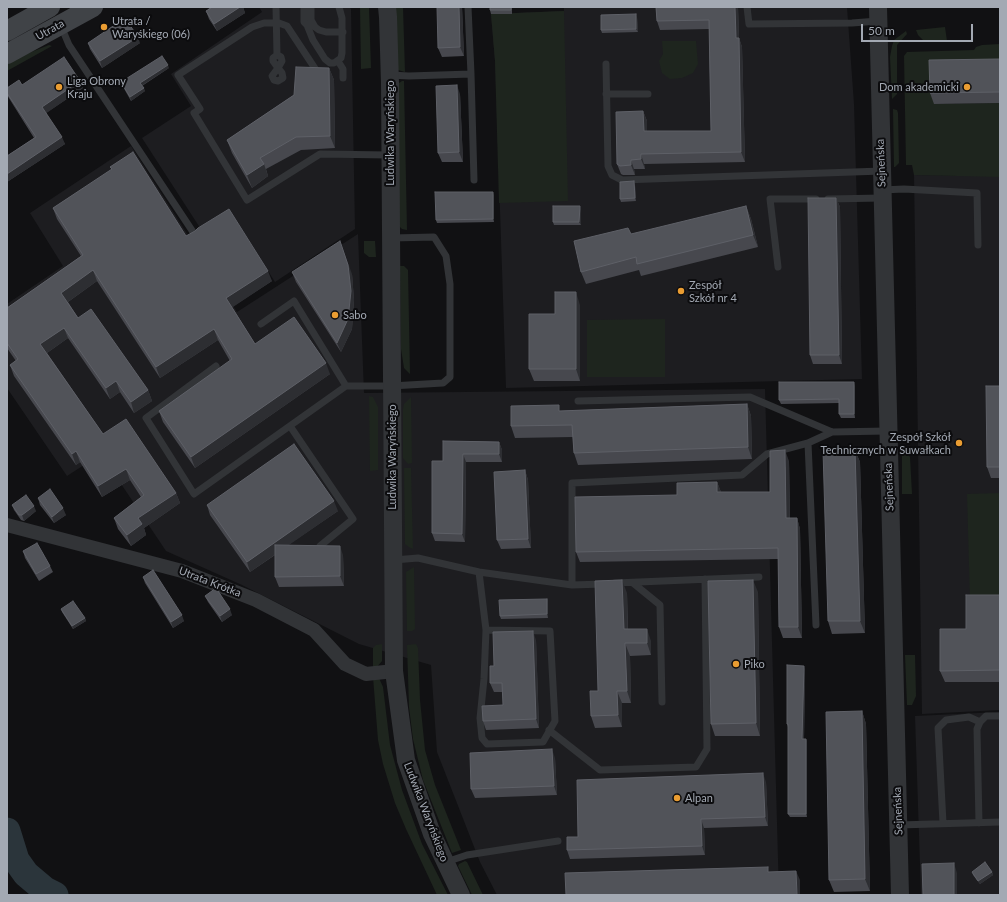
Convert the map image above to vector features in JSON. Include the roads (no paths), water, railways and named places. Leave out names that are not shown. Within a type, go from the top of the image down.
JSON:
[{"type":"main road","name":"Utrata","points":[[7,54],[92,7]]},
{"type":"main road","name":"Utrata","points":[[7,31],[38,10]]},
{"type":"street","name":"Ludwika Waryńskiego","points":[[387,7],[390,75],[392,560],[394,671],[406,760],[432,834],[461,895]]},
{"type":"street","name":"Sejneńska","points":[[878,14],[887,431],[900,895]]},
{"type":"street","name":"Utrata Krótka","points":[[7,525],[182,571],[256,600],[314,630],[345,664],[366,674],[394,671]]},
{"type":"lane","points":[[276,7],[277,55],[273,58],[273,61],[278,68]]},
{"type":"lane","points":[[304,7],[304,22],[326,32],[343,32]]},
{"type":"lane","points":[[311,7],[309,23],[317,46],[325,59],[330,63],[338,61],[341,58],[342,52],[343,32],[342,18],[339,7]]},
{"type":"lane","points":[[468,7],[474,180]]},
{"type":"lane","points":[[747,7],[749,24],[852,23],[878,14]]},
{"type":"lane","points":[[318,73],[287,26],[277,23],[264,23],[252,27],[178,75],[200,109],[194,113],[247,200],[320,154],[390,154]]},
{"type":"lane","points":[[60,24],[69,46],[197,238]]},
{"type":"lane","points":[[317,46],[320,37],[326,32]]},
{"type":"lane","points":[[338,61],[343,68],[343,78]]},
{"type":"lane","points":[[606,64],[608,166],[612,175],[622,180],[882,171]]},
{"type":"lane","points":[[390,75],[409,76],[471,74]]},
{"type":"lane","points":[[606,94],[648,94]]},
{"type":"lane","points":[[778,267],[770,199],[882,194],[904,189],[977,193],[978,245]]},
{"type":"lane","points":[[216,366],[146,418],[194,494],[346,386],[391,386],[443,383],[450,377],[450,284],[446,256],[434,238],[390,238]]},
{"type":"lane","points":[[261,324],[294,302],[346,386]]},
{"type":"lane","points":[[578,401],[750,397],[832,432]]},
{"type":"lane","points":[[290,426],[353,519],[320,546]]},
{"type":"lane","points":[[572,585],[572,483],[742,475],[767,454],[808,443],[832,432],[887,431]]},
{"type":"lane","points":[[808,443],[816,625]]},
{"type":"lane","points":[[392,560],[418,558],[479,572],[572,585],[759,577]]},
{"type":"lane","points":[[479,572],[486,630],[484,679],[480,718],[482,738],[487,744],[542,742],[554,721],[550,632],[486,630]]},
{"type":"lane","points":[[549,730],[600,770],[696,767],[707,749],[705,579]]},
{"type":"lane","points":[[632,583],[660,605],[662,702]]},
{"type":"lane","points":[[979,823],[977,729],[980,722],[986,716],[1000,716]]},
{"type":"lane","points":[[943,823],[938,728],[946,720],[968,717],[980,722]]},
{"type":"lane","points":[[899,825],[1000,822]]},
{"type":"lane","points":[[445,863],[466,854],[558,842]]},
{"type":"waterway","points":[[7,831],[16,860],[26,874],[45,890],[55,895]]},
{"type":"place","name":"Utrata / Waryśkiego (06)","points":[[104,27]]},
{"type":"place","name":"Liga Obrony Kraju","points":[[59,87]]},
{"type":"place","name":"Dom akademicki","points":[[967,87]]},
{"type":"place","name":"Zespół Szkół nr 4","points":[[681,291]]},
{"type":"place","name":"Sabo","points":[[335,315]]},
{"type":"place","name":"Zespół Szkół Technicznych w Suwałkach","points":[[959,443]]},
{"type":"place","name":"Piko","points":[[736,664]]},
{"type":"place","name":"Alpan","points":[[677,798]]}]
